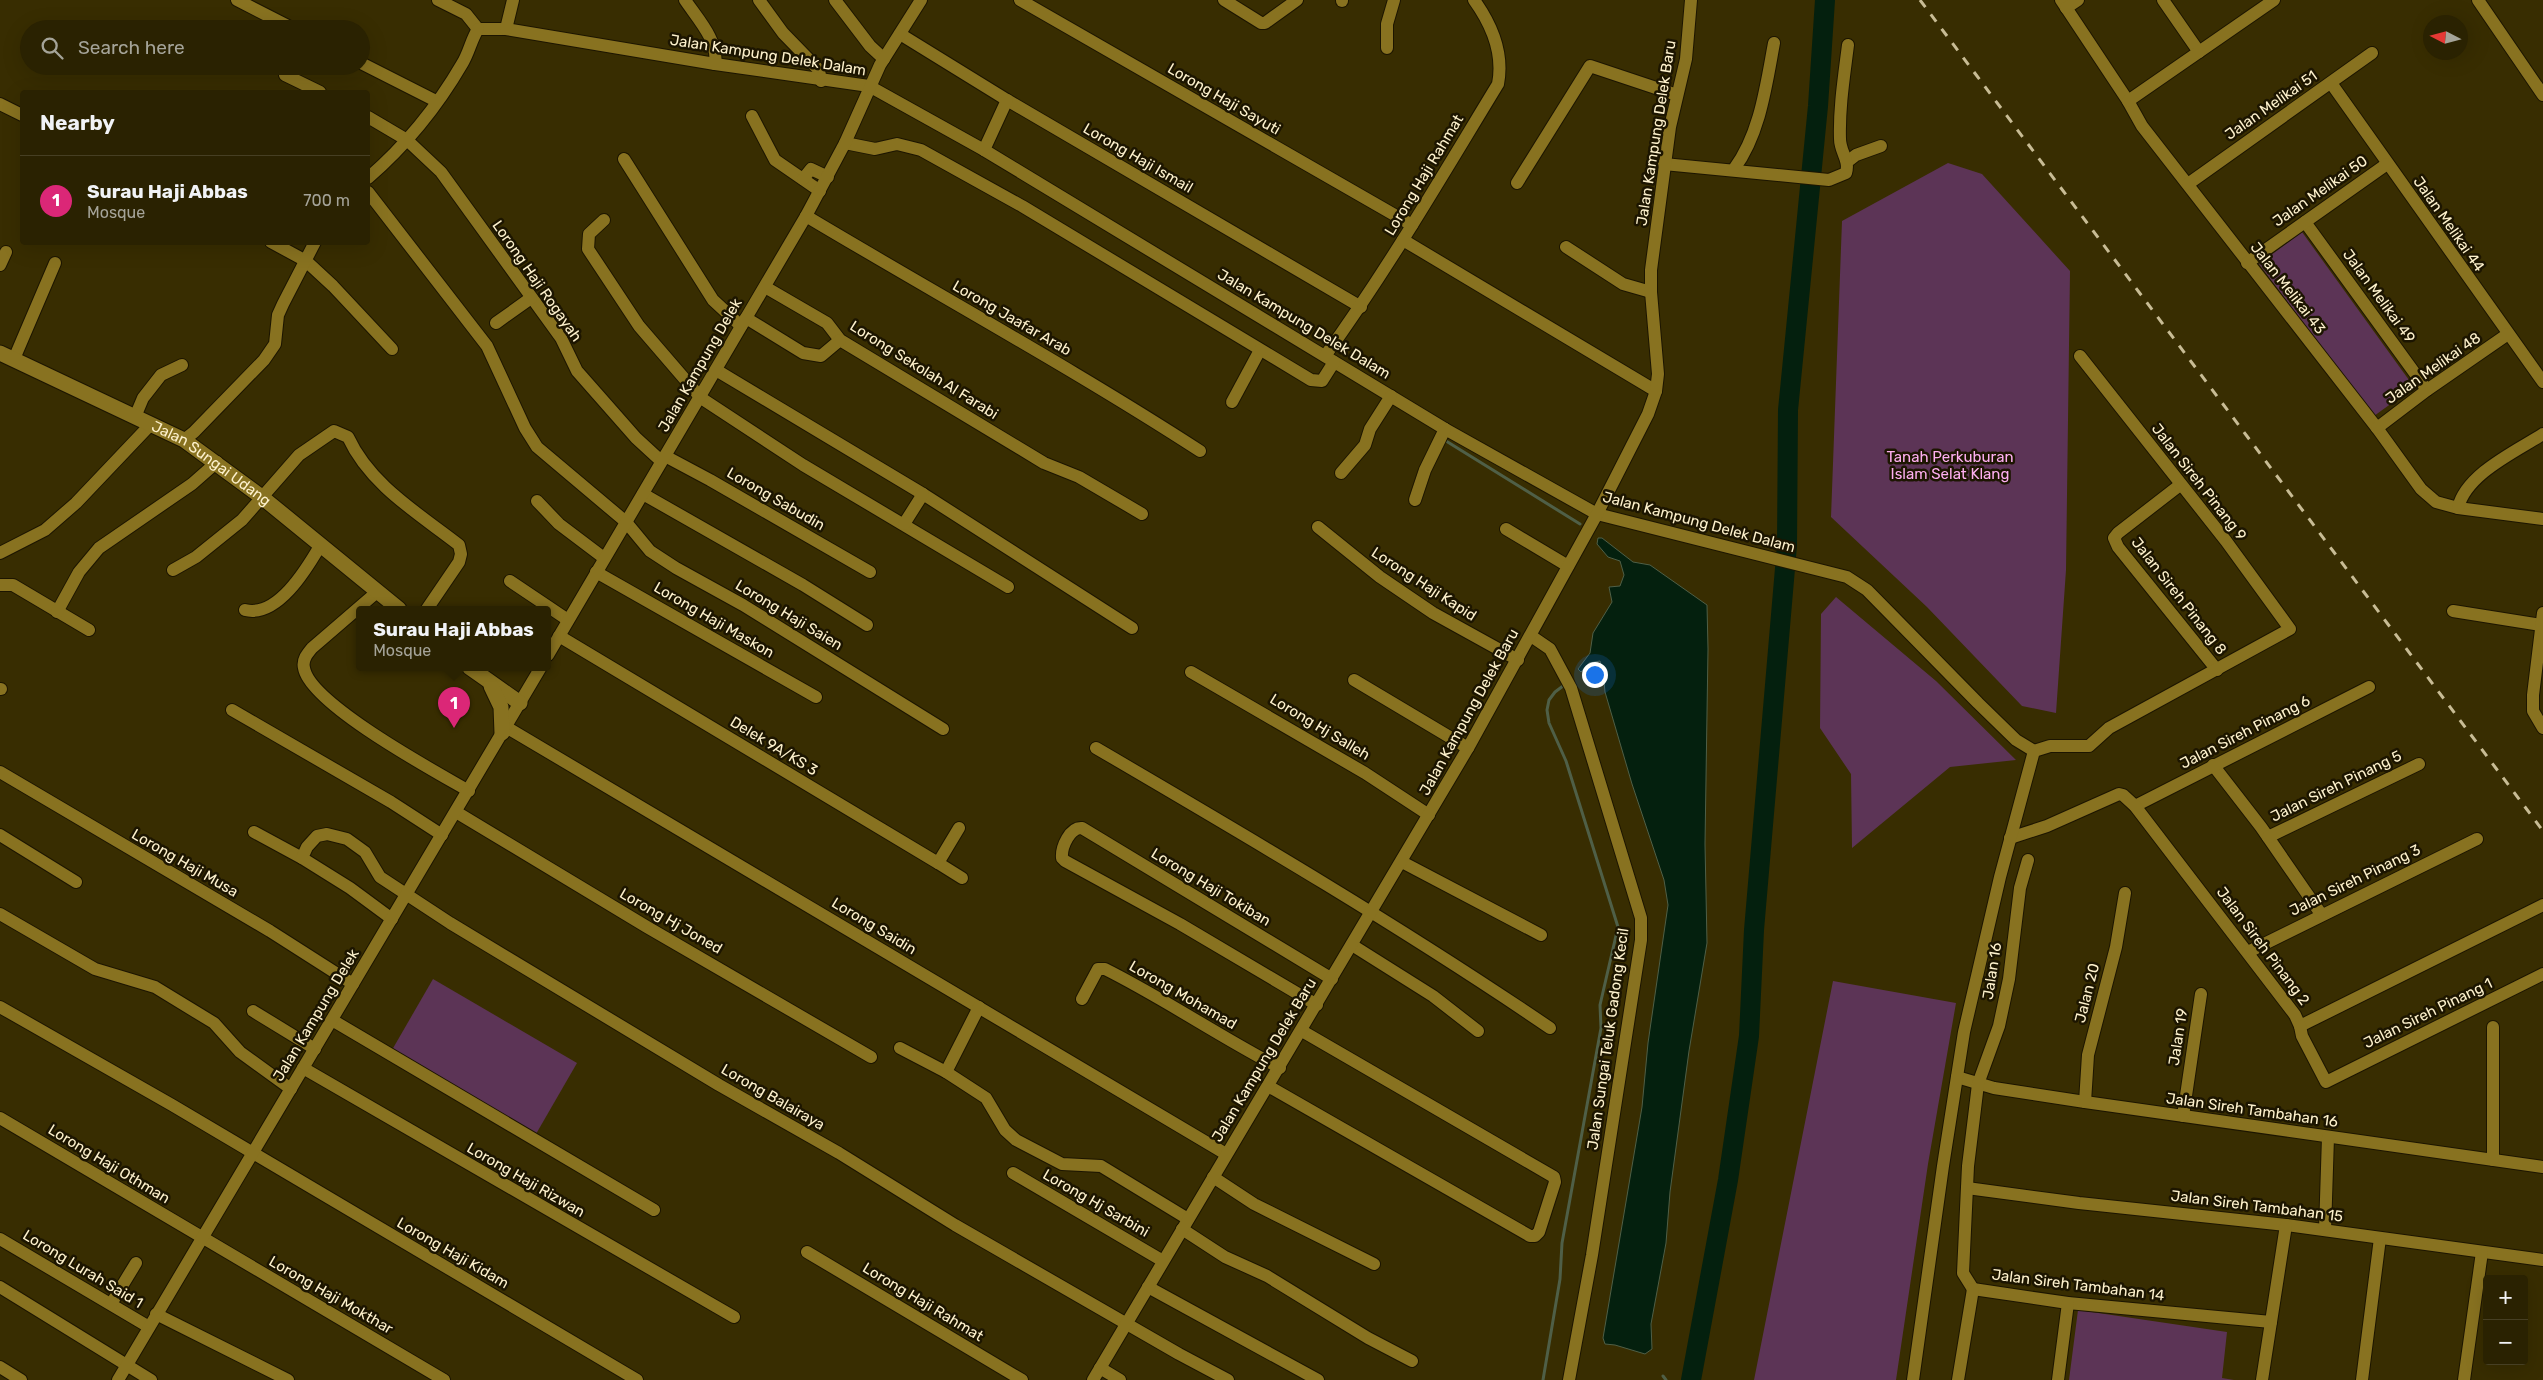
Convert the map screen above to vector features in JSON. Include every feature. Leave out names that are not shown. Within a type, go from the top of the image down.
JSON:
[{"type":"street","points":[[237,0],[276,20]]},
{"type":"street","points":[[370,176],[407,140],[436,101],[464,61],[472,38],[478,29],[466,14],[438,0]]},
{"type":"street","points":[[506,29],[513,0]]},
{"type":"street","points":[[685,0],[711,39],[716,58],[715,64]]},
{"type":"street","points":[[759,0],[783,33],[819,70],[821,81]]},
{"type":"street","points":[[835,0],[870,46],[884,59]]},
{"type":"street","name":"Jalan Kampung Delek","points":[[551,649],[701,398],[806,216],[845,143],[884,59],[921,0]]},
{"type":"street","name":"Lorong Haji Sayuti","points":[[1020,0],[1412,225]]},
{"type":"street","points":[[1224,0],[1261,23],[1265,23],[1297,0]]},
{"type":"street","points":[[1387,48],[1387,24],[1394,0]]},
{"type":"street","name":"Lorong Haji Rahmat","points":[[1329,364],[1361,306],[1404,240],[1498,84],[1500,60],[1493,34],[1474,0]]},
{"type":"street","name":"Jalan Kampung Delek Baru","points":[[1093,1380],[1226,1154],[1302,1031],[1468,748],[1597,514],[1648,414],[1656,391],[1658,374],[1651,292],[1664,164],[1686,58],[1691,0]]},
{"type":"street","points":[[2064,4],[2078,0]]},
{"type":"street","points":[[2163,0],[2199,52]]},
{"type":"street","points":[[2478,0],[2543,95]]},
{"type":"street","points":[[2128,101],[2269,1]]},
{"type":"street","name":"Jalan Melikai 43","points":[[2064,4],[2128,101],[2142,126],[2377,428],[2421,489],[2436,502],[2458,508],[2543,518]]},
{"type":"street","name":"Jalan Kampung Delek Dalam","points":[[478,29],[506,29],[821,81],[870,86],[984,150],[1329,364],[1391,396],[1442,434],[1597,514],[1772,560],[1847,576],[1867,590],[2016,740],[2034,751]]},
{"type":"street","name":"Lorong Haji Ismail","points":[[900,34],[1007,100],[1361,306]]},
{"type":"street","points":[[1734,169],[1746,153],[1752,135],[1766,86],[1774,43]]},
{"type":"street","points":[[1664,164],[1778,173],[1829,180],[1846,173],[1847,162],[1840,142],[1841,104],[1848,45]]},
{"type":"street","name":"Jalan Melikai 51","points":[[2188,184],[2372,53]]},
{"type":"street","points":[[1518,183],[1590,66],[1677,95]]},
{"type":"street","points":[[370,68],[436,101]]},
{"type":"street","points":[[284,75],[316,90]]},
{"type":"street","name":"Jalan Melikai 44","points":[[2330,83],[2543,382]]},
{"type":"street","points":[[984,150],[1007,100]]},
{"type":"street","points":[[0,104],[20,114]]},
{"type":"street","points":[[752,116],[775,160],[820,191]]},
{"type":"street","name":"Lorong Haji Rogayah","points":[[370,118],[407,140],[441,172],[561,338],[577,371],[636,438],[663,459]]},
{"type":"street","points":[[845,143],[875,149],[897,144],[921,150],[1022,206],[1311,380],[1322,380],[1329,364]]},
{"type":"street","points":[[1847,162],[1856,155],[1881,146]]},
{"type":"street","points":[[624,159],[713,300],[744,322],[803,353],[821,356],[840,340]]},
{"type":"street","name":"Jalan Melikai 50","points":[[2247,263],[2387,164]]},
{"type":"street","points":[[803,179],[811,169],[828,177]]},
{"type":"street","name":"Lorong Haji Saien","points":[[370,195],[487,346],[524,428],[537,448],[626,522],[644,546],[676,568],[743,605],[943,729]]},
{"type":"street","name":"Lorong Jaafar Arab","points":[[806,216],[966,312],[1110,393],[1200,451]]},
{"type":"street","points":[[604,220],[589,234],[588,248],[639,326],[701,398],[804,465],[1008,587]]},
{"type":"street","name":"Jalan Melikai 49","points":[[2305,222],[2427,390]]},
{"type":"street","points":[[1404,240],[1656,391]]},
{"type":"street","points":[[277,245],[306,261],[334,286],[392,349]]},
{"type":"street","points":[[184,440],[264,360],[275,344],[278,315],[314,245]]},
{"type":"street","points":[[1566,247],[1623,284],[1651,292]]},
{"type":"street","points":[[0,265],[6,252]]},
{"type":"street","points":[[7,356],[54,264]]},
{"type":"street","name":"Lorong Sekolah Al Farabi","points":[[765,287],[827,323],[840,340],[1044,463],[1079,477],[1142,514]]},
{"type":"street","points":[[496,322],[531,298]]},
{"type":"street","name":"Jalan Melikai 48","points":[[2377,428],[2427,390],[2508,334]]},
{"type":"street","points":[[1232,402],[1260,350]]},
{"type":"street","name":"Jalan Sungai Udang","points":[[7,356],[184,440],[217,462],[263,498],[395,606]]},
{"type":"street","name":"Jalan Sireh Pinang 9","points":[[2080,356],[2226,541],[2290,629],[2217,670]]},
{"type":"street","points":[[135,416],[143,398],[161,375],[182,365]]},
{"type":"street","points":[[716,370],[923,494],[1132,628]]},
{"type":"street","points":[[1341,473],[1365,445],[1370,429],[1391,396]]},
{"type":"street","points":[[0,553],[46,530],[76,503],[151,424]]},
{"type":"street","points":[[174,570],[196,557],[242,520],[299,455],[334,430],[348,437],[357,456],[383,486],[459,544],[461,554],[459,562],[429,606]]},
{"type":"street","points":[[1415,500],[1442,434]]},
{"type":"street","points":[[2458,508],[2460,496],[2473,480],[2543,434]]},
{"type":"street","name":"Lorong Sabudin","points":[[663,459],[710,480],[870,572]]},
{"type":"street","points":[[57,612],[79,572],[99,548],[192,484],[217,462]]},
{"type":"street","name":"Jalan Sireh Pinang 8","points":[[2180,485],[2114,538],[2118,547],[2217,670]]},
{"type":"street","points":[[643,494],[803,585],[867,625]]},
{"type":"street","points":[[904,524],[923,494]]},
{"type":"street","points":[[537,501],[559,524],[604,558]]},
{"type":"street","name":"Lorong Haji Kapid","points":[[1318,527],[1380,577],[1433,612],[1518,660]]},
{"type":"street","points":[[1506,529],[1568,566]]},
{"type":"street","points":[[245,610],[254,612],[270,607],[307,568],[320,546]]},
{"type":"street","name":"Lorong Haji Maskon","points":[[596,572],[816,697]]},
{"type":"street","points":[[510,581],[547,606]]},
{"type":"street","points":[[0,585],[13,585],[89,630]]},
{"type":"street","points":[[361,606],[377,592]]},
{"type":"street","points":[[551,609],[568,620]]},
{"type":"street","points":[[356,610],[312,648],[304,658],[304,669],[310,682],[348,717],[468,791]]},
{"type":"street","points":[[2454,611],[2542,619],[2533,695],[2533,711],[2543,728]]},
{"type":"street","name":"Delek 9A/KS 3","points":[[558,636],[962,878]]},
{"type":"street","name":"Jalan Sungai Teluk Gadong Kecil","points":[[1531,636],[1550,648],[1572,688],[1641,918],[1641,940],[1592,1255],[1569,1380]]},
{"type":"street","points":[[1913,1380],[1957,1077],[1972,996],[2010,838],[2034,751],[2050,746],[2089,746],[2109,728],[2217,670]]},
{"type":"street","points":[[474,671],[520,703]]},
{"type":"street","name":"Jalan Kampung Delek","points":[[118,1380],[539,671]]},
{"type":"street","name":"Lorong Hj Salleh","points":[[1191,672],[1365,773],[1429,815]]},
{"type":"street","points":[[1354,680],[1468,748]]},
{"type":"street","points":[[491,684],[501,708],[504,730]]},
{"type":"street","name":"Jalan Sireh Pinang 6","points":[[2135,806],[2369,687]]},
{"type":"street","points":[[232,710],[391,802],[442,835]]},
{"type":"street","name":"Lorong Saidin","points":[[504,730],[979,1007],[1226,1154]]},
{"type":"street","points":[[1096,748],[1286,860],[1415,939],[1550,1028]]},
{"type":"street","name":"Jalan Sireh Pinang 5","points":[[2268,837],[2419,764]]},
{"type":"street","points":[[2213,765],[2268,837],[2321,914]]},
{"type":"street","name":"Lorong Haji Musa","points":[[0,772],[270,931],[353,984]]},
{"type":"street","name":"Jalan Sireh Pinang 2","points":[[2010,838],[2047,826],[2119,794],[2123,795],[2135,806],[2248,952],[2295,1015],[2300,1026],[2543,905]]},
{"type":"street","name":"Lorong Hj Joned","points":[[456,812],[647,927],[871,1058]]},
{"type":"street","points":[[938,863],[958,828]]},
{"type":"street","name":"Lorong Haji Tokiban","points":[[1317,1005],[1180,924],[1065,861],[1062,858],[1061,852],[1072,830],[1082,828],[1332,978]]},
{"type":"street","points":[[254,832],[302,858],[350,888],[392,919]]},
{"type":"street","name":"Lorong Balairaya","points":[[302,858],[307,847],[317,836],[328,834],[347,839],[365,852],[380,877],[406,895],[719,1085],[839,1152],[955,1225],[1126,1324],[1228,1380]]},
{"type":"street","points":[[0,835],[76,882]]},
{"type":"street","name":"Jalan Sireh Pinang 3","points":[[2248,952],[2321,914],[2477,839]]},
{"type":"street","name":"Jalan 16","points":[[1972,1289],[1963,1273],[1967,1188],[1978,1084],[1999,1026],[2007,988],[2020,888],[2028,860]]},
{"type":"street","points":[[1402,862],[1541,935]]},
{"type":"street","name":"Jalan 20","points":[[2085,1102],[2088,1055],[2116,947],[2125,893]]},
{"type":"street","points":[[0,914],[94,969],[155,987],[214,1024],[240,1052],[291,1088]]},
{"type":"street","points":[[1352,945],[1433,996],[1478,1031]]},
{"type":"street","name":"Lorong Mohamad","points":[[1082,999],[1098,969],[1104,969],[1162,999],[1228,1040],[1280,1068]]},
{"type":"street","name":"Jalan Sireh Pinang 1","points":[[2300,1026],[2302,1036],[2326,1082],[2543,974]]},
{"type":"street","name":"Jalan 19","points":[[2183,1116],[2202,994]]},
{"type":"street","name":"Lorong Haji Kidam","points":[[0,1006],[172,1105],[637,1380]]},
{"type":"street","points":[[946,1072],[979,1007]]},
{"type":"street","points":[[253,1011],[315,1049]]},
{"type":"street","points":[[332,1020],[654,1210]]},
{"type":"street","points":[[2493,1027],[2495,1126],[2493,1160]]},
{"type":"street","points":[[1268,1086],[1530,1236],[1535,1236],[1538,1232],[1555,1182],[1554,1177],[1302,1031]]},
{"type":"street","points":[[900,1048],[946,1072],[986,1098],[1005,1130],[1016,1140],[1062,1164],[1100,1166],[1185,1224],[1226,1256],[1267,1276],[1368,1338],[1412,1360]]},
{"type":"street","name":"Lorong Haji Rizwan","points":[[303,1068],[734,1317]]},
{"type":"street","name":"Jalan Sireh Tambahan 16","points":[[1957,1077],[1978,1084],[2085,1102],[2328,1138],[2543,1166]]},
{"type":"street","name":"Lorong Haji Othman","points":[[0,1118],[202,1238]]},
{"type":"street","points":[[2325,1230],[2328,1138]]},
{"type":"street","name":"Lorong Hj Sarbini","points":[[1013,1173],[1163,1261]]},
{"type":"street","points":[[1213,1177],[1254,1204],[1374,1264]]},
{"type":"street","name":"Jalan Sireh Tambahan 15","points":[[1967,1188],[2079,1203],[2286,1225],[2543,1260]]},
{"type":"street","points":[[2262,1380],[2286,1225]]},
{"type":"street","name":"Lorong Haji Mokthar","points":[[202,1238],[444,1380]]},
{"type":"street","points":[[2362,1380],[2380,1238]]},
{"type":"street","name":"Lorong Lurah Said 1","points":[[0,1239],[149,1327]]},
{"type":"street","name":"Lorong Haji Rahmat","points":[[807,1252],[1022,1380]]},
{"type":"street","points":[[2464,1380],[2482,1252]]},
{"type":"street","points":[[110,1304],[136,1263]]},
{"type":"street","points":[[0,1287],[151,1380]]},
{"type":"street","points":[[1148,1287],[1318,1380]]},
{"type":"street","name":"Jalan Sireh Tambahan 14","points":[[1958,1380],[1972,1289],[2068,1303],[2271,1322]]},
{"type":"street","points":[[2058,1380],[2068,1303]]},
{"type":"street","points":[[156,1314],[268,1368],[288,1380]]},
{"type":"street","points":[[0,1367],[21,1380]]},
{"type":"street","points":[[1100,1368],[1120,1380]]},
{"type":"green space","name":"Tanah Perkuburan Islam Selat Klang","points":[[1948,163],[1982,174],[2070,271],[2066,570],[2056,713],[2022,706],[1927,607],[1831,517],[1842,221]]},
{"type":"green space","points":[[2302,232],[2414,387],[2374,416],[2259,264]]},
{"type":"green space","points":[[1836,597],[1936,681],[2016,760],[1950,767],[1852,848],[1851,774],[1820,728],[1821,614]]},
{"type":"green space","points":[[433,979],[577,1063],[536,1134],[392,1050]]},
{"type":"green space","points":[[1833,981],[1956,1003],[1928,1164],[1896,1380],[1754,1380]]},
{"type":"green space","points":[[2078,1310],[2227,1332],[2222,1378],[2234,1380],[2069,1380]]},
{"type":"shaded area","points":[[1598,538],[1602,538],[1633,562],[1650,565],[1707,605],[1705,844],[1707,943],[1689,1051],[1670,1192],[1666,1243],[1651,1324],[1652,1349],[1645,1354],[1605,1344],[1603,1338],[1642,1107],[1648,1043],[1668,905],[1664,880],[1632,784],[1605,692],[1600,661],[1589,663],[1581,672],[1578,669],[1590,653],[1593,633],[1612,602],[1609,587],[1620,586],[1624,575],[1620,561],[1608,557],[1597,544]]},
{"type":"waterway","points":[[1691,1380],[1728,1180],[1749,1036],[1754,930],[1787,545],[1788,410],[1818,106],[1825,0]]},
{"type":"waterway","points":[[1446,441],[1580,524]]},
{"type":"waterway","points":[[1543,1380],[1560,1279],[1562,1243],[1601,1028],[1600,1005],[1618,927],[1566,761],[1549,723],[1547,710],[1549,700],[1563,686]]},
{"type":"waterway","points":[[1663,1376],[1666,1380]]},
{"type":"railway","points":[[1920,0],[2543,831]]},
{"type":"place","name":"Surau Haji Abbas","points":[[454,728]]}]
